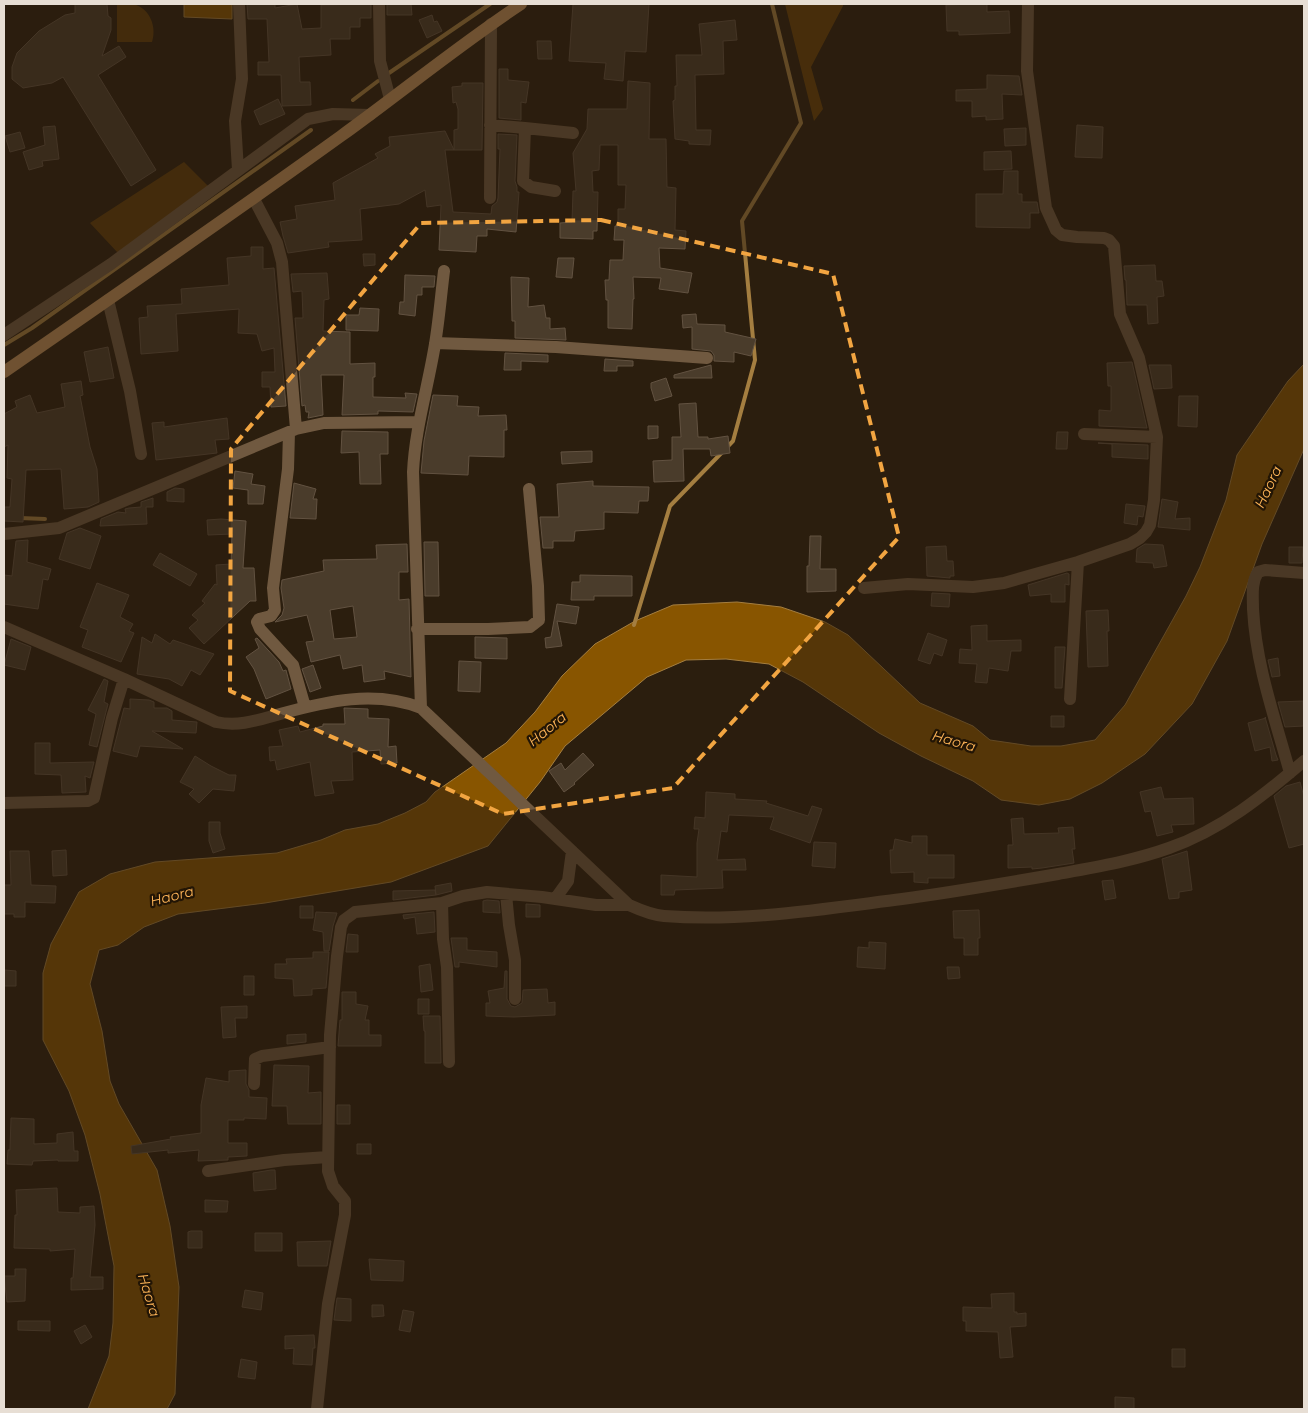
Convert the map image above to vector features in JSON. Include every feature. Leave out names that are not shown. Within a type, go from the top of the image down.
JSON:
[{"type":"main road","points":[[4,372],[254,199],[491,24],[521,4]]},
{"type":"street","points":[[238,170],[235,121],[242,79],[239,4]]},
{"type":"street","points":[[379,4],[380,61],[390,99]]},
{"type":"street","points":[[864,588],[908,584],[973,587],[1004,583],[1078,562],[1130,544],[1140,538],[1150,525],[1154,500],[1157,437],[1139,358],[1120,314],[1114,246],[1109,240],[1104,238],[1077,237],[1062,234],[1056,230],[1046,208],[1027,71],[1028,4]]},
{"type":"street","points":[[490,198],[491,24]]},
{"type":"street","points":[[4,335],[112,264],[308,118],[334,114],[370,115]]},
{"type":"street","points":[[490,125],[573,133]]},
{"type":"street","points":[[525,128],[523,181],[531,187],[555,190]]},
{"type":"street","points":[[254,199],[277,243],[282,262],[293,430],[272,588],[275,610],[271,616],[259,619],[257,622],[260,629],[293,665],[305,707]]},
{"type":"street","points":[[420,708],[412,472],[419,422],[435,343],[444,271]]},
{"type":"street","points":[[108,300],[130,391],[141,454]]},
{"type":"street","points":[[435,343],[556,347],[707,358]]},
{"type":"street","points":[[4,534],[59,528],[293,430],[324,423],[419,422]]},
{"type":"street","points":[[1084,434],[1157,437]]},
{"type":"street","points":[[418,629],[530,627],[540,620],[529,489]]},
{"type":"street","points":[[1070,699],[1078,562]]},
{"type":"street","points":[[1290,773],[1259,662],[1255,640],[1252,588],[1258,572],[1265,570],[1304,573]]},
{"type":"street","points":[[4,628],[124,679],[216,722],[230,725],[244,724],[305,707],[340,700],[364,698],[405,702],[420,708],[629,905],[644,912],[662,916],[712,917],[760,915],[819,909],[973,890],[1115,864],[1169,848],[1200,835],[1232,818],[1270,790],[1304,761]]},
{"type":"street","points":[[4,803],[88,801],[94,798],[112,718],[124,679]]},
{"type":"street","points":[[555,899],[568,881],[568,847]]},
{"type":"street","points":[[317,1409],[328,1304],[345,1215],[345,1202],[329,1180],[328,1158],[330,1047],[337,956],[341,927],[344,920],[355,912],[442,903],[477,893],[506,894],[596,905],[629,905]]},
{"type":"street","points":[[506,894],[515,960],[514,999]]},
{"type":"street","points":[[442,903],[443,939],[447,967],[449,1062]]},
{"type":"street","points":[[254,1084],[255,1059],[275,1054],[330,1047]]},
{"type":"street","points":[[208,1171],[284,1160],[328,1158]]},
{"type":"highlighted area","points":[[601,220],[833,274],[899,537],[673,788],[503,814],[230,691],[231,449],[421,223]]},
{"type":"shaded area","points":[[117,4],[133,4],[139,6],[148,14],[154,30],[152,42],[117,42]]},
{"type":"shaded area","points":[[785,4],[843,4],[811,67],[823,109],[814,121]]},
{"type":"shaded area","points":[[184,162],[210,188],[118,253],[90,223]]},
{"type":"water","points":[[184,4],[232,4],[232,19],[184,17]]},
{"type":"water","name":"Haora","points":[[1304,364],[1304,449],[1262,544],[1227,641],[1192,704],[1145,754],[1102,783],[1070,799],[1039,805],[1001,800],[973,781],[879,733],[803,682],[769,664],[726,659],[686,660],[647,677],[565,746],[540,782],[488,846],[391,882],[265,903],[178,914],[144,927],[118,945],[99,950],[90,984],[102,1031],[110,1081],[119,1104],[157,1170],[170,1226],[179,1287],[175,1394],[167,1409],[88,1409],[109,1356],[113,1323],[114,1266],[100,1194],[85,1135],[69,1091],[43,1040],[43,973],[51,944],[79,892],[110,874],[155,862],[277,853],[321,840],[345,830],[378,824],[405,813],[426,802],[435,792],[506,743],[535,712],[562,676],[595,644],[635,621],[673,605],[737,602],[781,607],[825,622],[848,635],[920,703],[973,726],[990,740],[1031,746],[1061,746],[1095,740],[1125,705],[1186,596],[1200,567],[1226,500],[1237,455],[1288,381]]},
{"type":"building","points":[[75,4],[107,4],[108,16],[111,18],[111,30],[102,56],[119,46],[126,57],[98,75],[156,170],[131,186],[63,77],[52,83],[23,88],[12,79],[12,67],[17,53],[39,31],[65,15],[75,13]]},
{"type":"building","points":[[247,4],[275,4],[275,8],[297,4],[302,29],[321,28],[321,5],[371,4],[371,18],[360,18],[360,27],[350,27],[350,39],[330,39],[331,55],[299,57],[300,82],[310,82],[311,105],[282,106],[281,75],[258,75],[258,62],[269,62],[267,19],[248,19]]},
{"type":"building","points":[[387,4],[411,4],[412,15],[387,15]]},
{"type":"building","points":[[573,4],[649,4],[646,52],[625,51],[623,81],[604,79],[606,63],[569,61]]},
{"type":"building","points":[[987,4],[987,12],[1009,11],[1010,33],[959,35],[959,31],[947,31],[946,5]]},
{"type":"building","points":[[432,15],[434,22],[437,21],[442,31],[427,38],[419,20]]},
{"type":"building","points":[[735,20],[737,40],[723,41],[724,74],[695,75],[696,130],[711,130],[710,145],[689,144],[689,141],[675,139],[673,101],[675,100],[675,86],[677,86],[676,55],[702,55],[699,24]]},
{"type":"building","points":[[537,41],[551,41],[552,59],[538,59]]},
{"type":"building","points":[[499,69],[508,69],[508,80],[529,82],[526,103],[521,102],[521,120],[499,118]]},
{"type":"building","points":[[987,75],[1019,76],[1022,95],[1002,94],[1003,119],[986,120],[986,116],[972,117],[972,101],[956,101],[956,90],[987,89]]},
{"type":"building","points":[[628,81],[650,83],[649,139],[666,139],[667,187],[676,188],[675,230],[686,231],[685,249],[659,248],[660,268],[692,273],[688,293],[659,289],[661,278],[633,277],[632,329],[608,328],[608,300],[606,300],[605,280],[609,280],[610,260],[623,260],[624,240],[614,240],[615,226],[618,226],[618,209],[625,209],[626,185],[618,185],[618,145],[600,145],[599,170],[592,171],[593,192],[598,192],[597,231],[593,231],[593,239],[560,238],[560,223],[572,222],[573,191],[576,191],[573,153],[587,129],[588,109],[627,109]]},
{"type":"building","points":[[462,83],[483,83],[482,150],[454,150],[454,130],[458,129],[458,109],[456,102],[453,103],[452,87],[462,86]]},
{"type":"building","points":[[278,99],[285,114],[260,125],[254,111]]},
{"type":"building","points":[[1077,125],[1103,127],[1102,158],[1075,157]]},
{"type":"building","points":[[55,126],[59,159],[42,161],[43,166],[29,170],[23,152],[45,145],[43,127]]},
{"type":"building","points":[[1026,128],[1026,145],[1005,146],[1004,129]]},
{"type":"building","points":[[445,131],[454,150],[445,150],[453,212],[491,214],[492,206],[497,202],[498,198],[500,149],[498,149],[498,134],[517,135],[515,181],[517,192],[519,192],[516,232],[487,229],[487,236],[477,236],[476,252],[439,250],[441,205],[427,207],[425,190],[399,204],[360,209],[362,240],[328,242],[329,247],[288,253],[280,222],[297,219],[295,206],[335,200],[333,183],[378,158],[375,154],[390,146],[389,137]]},
{"type":"building","points":[[20,132],[25,148],[10,152],[5,136]]},
{"type":"building","points":[[1011,151],[1012,169],[984,170],[984,152]]},
{"type":"building","points":[[1004,171],[1018,171],[1018,194],[1022,194],[1022,202],[1037,202],[1039,213],[1030,213],[1030,228],[976,227],[976,194],[1003,194]]},
{"type":"building","points":[[251,247],[263,247],[263,269],[274,268],[286,406],[271,407],[270,387],[262,387],[262,372],[275,372],[274,348],[262,351],[257,334],[238,333],[239,309],[176,314],[178,351],[141,354],[139,318],[148,317],[147,306],[182,304],[181,289],[229,285],[227,258],[251,256]]},
{"type":"building","points":[[363,254],[375,254],[375,265],[364,266]]},
{"type":"building","points":[[558,258],[574,258],[572,278],[556,277]]},
{"type":"building","points":[[1155,265],[1156,281],[1162,281],[1164,296],[1157,297],[1158,323],[1148,324],[1147,305],[1127,305],[1124,266]]},
{"type":"building","points":[[327,273],[329,299],[324,300],[323,331],[350,332],[350,364],[375,363],[373,397],[406,398],[405,393],[417,394],[413,412],[378,411],[378,414],[342,415],[344,375],[321,375],[323,415],[308,418],[309,412],[306,412],[305,405],[302,406],[295,318],[303,318],[302,291],[293,292],[291,274]]},
{"type":"building","points":[[405,275],[435,276],[434,287],[422,287],[422,295],[417,295],[415,316],[399,314],[400,302],[404,302]]},
{"type":"building","points":[[511,277],[529,278],[528,307],[544,305],[546,318],[550,318],[550,329],[565,328],[566,340],[515,338],[515,321],[512,321]]},
{"type":"building","points":[[360,308],[379,309],[378,331],[346,330],[346,315],[359,315]]},
{"type":"building","points":[[696,314],[697,324],[725,325],[725,332],[756,339],[751,356],[734,352],[734,362],[714,361],[714,355],[711,351],[692,349],[692,327],[683,328],[682,315]]},
{"type":"building","points":[[108,347],[114,378],[90,382],[84,352]]},
{"type":"building","points":[[505,353],[548,355],[548,362],[521,361],[521,370],[504,370]]},
{"type":"building","points":[[605,359],[633,361],[633,366],[617,366],[617,371],[604,371]]},
{"type":"building","points":[[1132,362],[1147,428],[1099,426],[1099,410],[1111,411],[1111,386],[1108,386],[1107,363]]},
{"type":"building","points":[[711,365],[712,378],[674,378],[674,375]]},
{"type":"building","points":[[1149,365],[1171,365],[1172,388],[1154,389]]},
{"type":"building","points":[[666,378],[672,396],[655,401],[651,383]]},
{"type":"building","points":[[81,381],[83,395],[80,396],[90,447],[97,469],[99,502],[88,507],[64,509],[61,469],[26,470],[23,522],[4,521],[4,507],[10,507],[12,479],[7,478],[8,445],[4,447],[4,414],[17,407],[15,401],[30,395],[37,413],[65,407],[61,384]]},
{"type":"building","points":[[433,395],[458,396],[457,406],[479,407],[478,416],[506,415],[507,430],[504,430],[504,457],[469,456],[468,475],[421,473],[424,441]]},
{"type":"building","points":[[1179,396],[1198,396],[1197,427],[1178,426]]},
{"type":"building","points":[[696,403],[698,437],[708,437],[708,439],[728,436],[730,453],[711,456],[710,449],[683,449],[684,481],[654,482],[653,461],[672,460],[672,437],[681,437],[679,404]]},
{"type":"building","points":[[227,418],[229,439],[215,440],[217,453],[156,460],[152,423],[164,422],[164,427]]},
{"type":"building","points":[[648,426],[658,426],[658,438],[648,439]]},
{"type":"building","points":[[342,431],[388,432],[388,454],[380,454],[381,484],[360,484],[359,452],[341,453]]},
{"type":"building","points":[[1057,432],[1068,432],[1067,449],[1056,449]]},
{"type":"building","points":[[1098,443],[1148,445],[1148,459],[1112,457],[1112,444]]},
{"type":"building","points":[[592,451],[592,462],[562,464],[561,452]]},
{"type":"building","points":[[235,471],[253,474],[251,484],[265,486],[263,504],[248,504],[248,490],[233,488]]},
{"type":"building","points":[[593,481],[593,486],[649,487],[648,501],[639,501],[638,513],[604,512],[604,529],[575,531],[574,541],[553,541],[553,548],[543,548],[540,517],[559,517],[557,484]]},
{"type":"building","points":[[294,483],[316,489],[313,499],[317,499],[316,519],[290,518]]},
{"type":"building","points":[[175,488],[184,489],[184,502],[167,501],[167,492]]},
{"type":"building","points":[[153,498],[153,507],[146,507],[147,524],[100,526],[101,519],[118,512],[126,513],[125,509],[141,507],[141,502]]},
{"type":"building","points":[[1162,499],[1178,502],[1175,519],[1190,518],[1190,530],[1158,527]]},
{"type":"building","points":[[1126,504],[1145,506],[1143,517],[1138,516],[1137,525],[1124,523]]},
{"type":"building","points":[[207,520],[246,521],[243,568],[254,568],[256,601],[250,601],[204,644],[189,628],[198,620],[192,615],[205,603],[202,601],[215,584],[217,585],[216,565],[231,564],[232,534],[208,535]]},
{"type":"building","points":[[80,528],[101,536],[90,569],[59,559],[67,533]]},
{"type":"building","points":[[810,536],[821,536],[820,569],[836,569],[836,591],[807,592]]},
{"type":"building","points":[[28,540],[27,562],[51,569],[48,580],[43,579],[38,609],[4,604],[4,575],[12,576],[16,541]]},
{"type":"building","points":[[424,542],[438,542],[439,596],[425,596]]},
{"type":"building","points":[[407,544],[408,572],[399,572],[399,600],[409,599],[411,677],[384,671],[385,679],[364,682],[362,665],[343,669],[340,655],[311,662],[306,642],[314,641],[307,615],[275,622],[282,615],[284,608],[281,588],[282,580],[324,571],[323,560],[377,559],[376,545]],"holes":[[[353,606],[357,637],[334,639],[330,610]]]},
{"type":"building","points":[[1145,544],[1163,545],[1167,566],[1154,568],[1153,563],[1136,562],[1137,549]]},
{"type":"building","points":[[946,546],[947,561],[953,561],[954,576],[950,576],[950,578],[927,576],[926,547]]},
{"type":"building","points":[[1289,547],[1303,547],[1302,563],[1289,563]]},
{"type":"building","points":[[160,553],[197,574],[190,586],[153,565]]},
{"type":"building","points":[[1069,574],[1069,585],[1065,584],[1065,602],[1051,602],[1051,594],[1030,596],[1028,585]]},
{"type":"building","points":[[580,575],[632,576],[632,596],[594,596],[594,600],[571,600],[572,582],[580,582]]},
{"type":"building","points":[[97,583],[129,595],[120,617],[133,624],[129,631],[134,633],[121,662],[82,647],[88,630],[80,627]]},
{"type":"building","points":[[932,593],[950,594],[949,607],[931,606]]},
{"type":"building","points":[[557,604],[579,607],[576,624],[557,621],[562,646],[546,648],[545,638],[551,637]]},
{"type":"building","points":[[1108,610],[1108,666],[1088,667],[1086,611]]},
{"type":"building","points":[[987,625],[987,641],[1021,640],[1021,651],[1011,651],[1008,671],[989,668],[987,683],[975,682],[977,664],[959,663],[960,649],[972,650],[971,626]]},
{"type":"building","points":[[928,633],[947,640],[942,656],[934,653],[930,664],[918,660]]},
{"type":"building","points":[[155,634],[170,644],[173,640],[214,654],[200,675],[191,670],[182,686],[169,679],[137,674],[142,637],[152,643]]},
{"type":"building","points":[[475,637],[507,638],[507,659],[475,658]]},
{"type":"building","points":[[257,638],[279,662],[283,671],[286,670],[291,689],[266,699],[254,669],[246,657],[259,648],[255,639]]},
{"type":"building","points":[[11,639],[31,647],[25,670],[4,665]]},
{"type":"building","points":[[1055,647],[1065,647],[1062,688],[1055,688]]},
{"type":"building","points":[[1278,658],[1280,676],[1272,677],[1268,660]]},
{"type":"building","points":[[459,661],[481,662],[480,692],[458,691]]},
{"type":"building","points":[[313,665],[321,688],[310,692],[302,669]]},
{"type":"building","points":[[104,679],[108,681],[104,702],[108,704],[97,747],[89,745],[96,714],[88,710]]},
{"type":"building","points":[[130,699],[149,700],[154,702],[154,708],[167,708],[172,711],[172,720],[197,722],[196,733],[152,731],[183,749],[140,746],[137,757],[113,751],[124,708],[130,709]]},
{"type":"building","points":[[1303,701],[1304,726],[1285,727],[1278,702]]},
{"type":"building","points":[[344,708],[368,709],[368,718],[389,719],[388,747],[396,746],[397,763],[381,764],[380,750],[352,752],[353,780],[331,781],[334,793],[315,796],[310,762],[277,770],[275,760],[270,761],[269,747],[283,746],[279,730],[298,726],[300,732],[323,726],[323,724],[345,724]]},
{"type":"building","points":[[1051,716],[1064,716],[1064,727],[1051,727]]},
{"type":"building","points":[[1265,718],[1278,760],[1272,761],[1270,747],[1255,751],[1248,723]]},
{"type":"building","points":[[35,743],[50,743],[50,763],[94,762],[90,778],[85,776],[86,792],[62,793],[61,775],[35,774]]},
{"type":"building","points":[[583,753],[594,765],[564,792],[549,771],[561,763],[565,770]]},
{"type":"building","points":[[195,756],[229,775],[236,775],[234,791],[213,789],[199,803],[189,794],[194,789],[180,782]]},
{"type":"building","points":[[1300,782],[1304,797],[1304,844],[1289,848],[1274,796],[1286,786]]},
{"type":"building","points":[[1161,787],[1164,799],[1193,798],[1194,824],[1171,825],[1173,832],[1157,836],[1151,811],[1145,812],[1140,792]]},
{"type":"building","points":[[706,792],[735,794],[735,799],[767,801],[766,803],[808,816],[812,806],[822,809],[810,843],[770,829],[774,817],[729,815],[727,832],[721,831],[717,860],[745,859],[746,870],[722,870],[723,888],[675,890],[674,895],[661,895],[661,875],[697,877],[699,829],[694,829],[695,817],[705,818]]},
{"type":"building","points":[[1023,818],[1024,834],[1059,833],[1058,828],[1073,827],[1075,849],[1072,849],[1074,863],[1032,869],[1032,867],[1008,868],[1008,845],[1013,845],[1011,819]]},
{"type":"building","points":[[209,822],[220,822],[220,833],[225,849],[213,853],[209,841]]},
{"type":"building","points":[[912,836],[927,836],[927,855],[954,855],[954,878],[928,878],[928,883],[914,882],[914,872],[891,873],[890,850],[893,850],[895,839],[912,843]]},
{"type":"building","points":[[814,842],[836,843],[835,868],[812,866]]},
{"type":"building","points":[[66,850],[67,875],[53,876],[52,851]]},
{"type":"building","points":[[10,851],[29,851],[31,885],[56,886],[55,903],[25,902],[25,917],[14,917],[14,914],[4,914],[4,885],[11,885]]},
{"type":"building","points":[[1187,851],[1192,890],[1179,892],[1179,898],[1169,899],[1162,859]]},
{"type":"building","points":[[1113,880],[1116,898],[1105,900],[1102,881]]},
{"type":"building","points":[[451,883],[452,891],[436,895],[435,886]]},
{"type":"building","points":[[435,890],[436,895],[393,900],[393,891]]},
{"type":"building","points":[[483,901],[499,901],[500,913],[483,912]]},
{"type":"building","points":[[526,904],[540,905],[540,917],[526,917]]},
{"type":"building","points":[[300,906],[313,906],[313,918],[300,918]]},
{"type":"building","points":[[979,910],[980,938],[978,938],[978,955],[964,955],[964,938],[954,938],[953,911]]},
{"type":"building","points":[[316,912],[337,913],[329,951],[324,951],[323,932],[313,930]]},
{"type":"building","points":[[434,912],[435,932],[417,934],[415,917],[404,919],[403,915]]},
{"type":"building","points":[[348,934],[358,935],[358,952],[346,952]]},
{"type":"building","points":[[451,938],[467,938],[467,950],[497,952],[497,967],[459,962],[459,967],[455,967]]},
{"type":"building","points":[[869,942],[886,943],[885,969],[857,967],[858,947],[869,948]]},
{"type":"building","points":[[313,952],[329,952],[326,988],[312,989],[312,995],[294,996],[293,979],[275,978],[275,964],[287,964],[286,959],[313,958]]},
{"type":"building","points":[[430,964],[433,990],[421,992],[419,966]]},
{"type":"building","points":[[947,967],[959,967],[960,978],[948,979]]},
{"type":"building","points":[[5,970],[16,971],[16,986],[4,986]]},
{"type":"building","points":[[505,971],[507,971],[507,999],[511,1006],[515,1007],[522,1003],[523,990],[547,989],[548,1003],[555,1002],[555,1015],[486,1016],[486,1003],[490,1003],[488,991],[504,988]]},
{"type":"building","points":[[244,976],[254,976],[254,995],[244,995]]},
{"type":"building","points":[[342,992],[356,992],[356,1004],[368,1006],[365,1020],[369,1020],[369,1035],[381,1035],[381,1046],[338,1046],[340,1020],[342,1020]]},
{"type":"building","points":[[418,999],[429,999],[429,1014],[418,1014]]},
{"type":"building","points":[[247,1006],[247,1018],[235,1018],[236,1037],[223,1038],[221,1007]]},
{"type":"building","points":[[423,1016],[440,1016],[441,1063],[425,1063]]},
{"type":"building","points":[[306,1034],[306,1042],[287,1044],[287,1035]]},
{"type":"building","points":[[274,1065],[309,1066],[308,1093],[321,1092],[321,1124],[288,1124],[287,1106],[272,1106]]},
{"type":"building","points":[[246,1070],[246,1084],[249,1090],[249,1097],[267,1098],[266,1119],[244,1118],[244,1120],[228,1120],[228,1143],[247,1143],[247,1156],[228,1157],[228,1160],[198,1161],[199,1150],[168,1153],[168,1150],[132,1154],[131,1146],[171,1139],[170,1137],[201,1133],[201,1105],[206,1078],[229,1082],[229,1071]]},
{"type":"building","points":[[337,1105],[350,1105],[350,1124],[337,1124]]},
{"type":"building","points":[[11,1118],[34,1119],[34,1144],[57,1143],[57,1134],[73,1132],[74,1151],[78,1151],[78,1161],[33,1161],[32,1165],[7,1164],[8,1150],[10,1150]]},
{"type":"building","points":[[357,1144],[371,1144],[371,1154],[357,1154]]},
{"type":"building","points":[[275,1170],[276,1189],[254,1191],[253,1173]]},
{"type":"building","points":[[57,1188],[58,1212],[80,1213],[80,1207],[94,1206],[95,1225],[90,1277],[103,1277],[103,1289],[71,1290],[75,1249],[50,1251],[50,1249],[14,1248],[15,1215],[17,1215],[16,1190]]},
{"type":"building","points":[[205,1200],[228,1201],[227,1212],[205,1212]]},
{"type":"building","points":[[202,1231],[202,1248],[188,1248],[188,1232]]},
{"type":"building","points":[[255,1233],[282,1233],[282,1251],[255,1251]]},
{"type":"building","points":[[331,1241],[327,1266],[298,1266],[297,1242]]},
{"type":"building","points":[[369,1259],[404,1261],[403,1281],[371,1280]]},
{"type":"building","points":[[15,1269],[26,1269],[25,1301],[7,1302],[4,1276],[15,1276]]},
{"type":"building","points":[[245,1290],[263,1293],[261,1310],[242,1307]]},
{"type":"building","points":[[1014,1293],[1014,1312],[1017,1312],[1017,1314],[1026,1313],[1026,1326],[1010,1327],[1013,1357],[1000,1358],[998,1332],[966,1331],[966,1321],[963,1321],[963,1307],[992,1308],[991,1294]]},
{"type":"building","points":[[337,1298],[351,1299],[351,1321],[334,1320]]},
{"type":"building","points":[[372,1305],[383,1305],[384,1316],[372,1317]]},
{"type":"building","points":[[403,1310],[414,1312],[410,1332],[399,1330]]},
{"type":"building","points":[[18,1321],[50,1321],[50,1331],[18,1330]]},
{"type":"building","points":[[85,1325],[92,1337],[81,1344],[74,1331]]},
{"type":"building","points":[[314,1335],[315,1348],[313,1348],[312,1365],[293,1364],[294,1348],[285,1349],[285,1336]]},
{"type":"building","points":[[1172,1349],[1185,1349],[1185,1367],[1172,1367]]},
{"type":"building","points":[[241,1359],[257,1362],[255,1379],[238,1377]]},
{"type":"building","points":[[1115,1397],[1134,1398],[1134,1409],[1115,1409]]},
{"type":"waterway","points":[[389,73],[490,4]]},
{"type":"waterway","points":[[634,625],[670,506],[733,441],[755,360],[742,221],[801,123],[772,4]]},
{"type":"waterway","points":[[353,100],[378,81]]},
{"type":"waterway","points":[[4,345],[32,328],[311,130]]},
{"type":"waterway","points":[[20,518],[45,519]]}]
